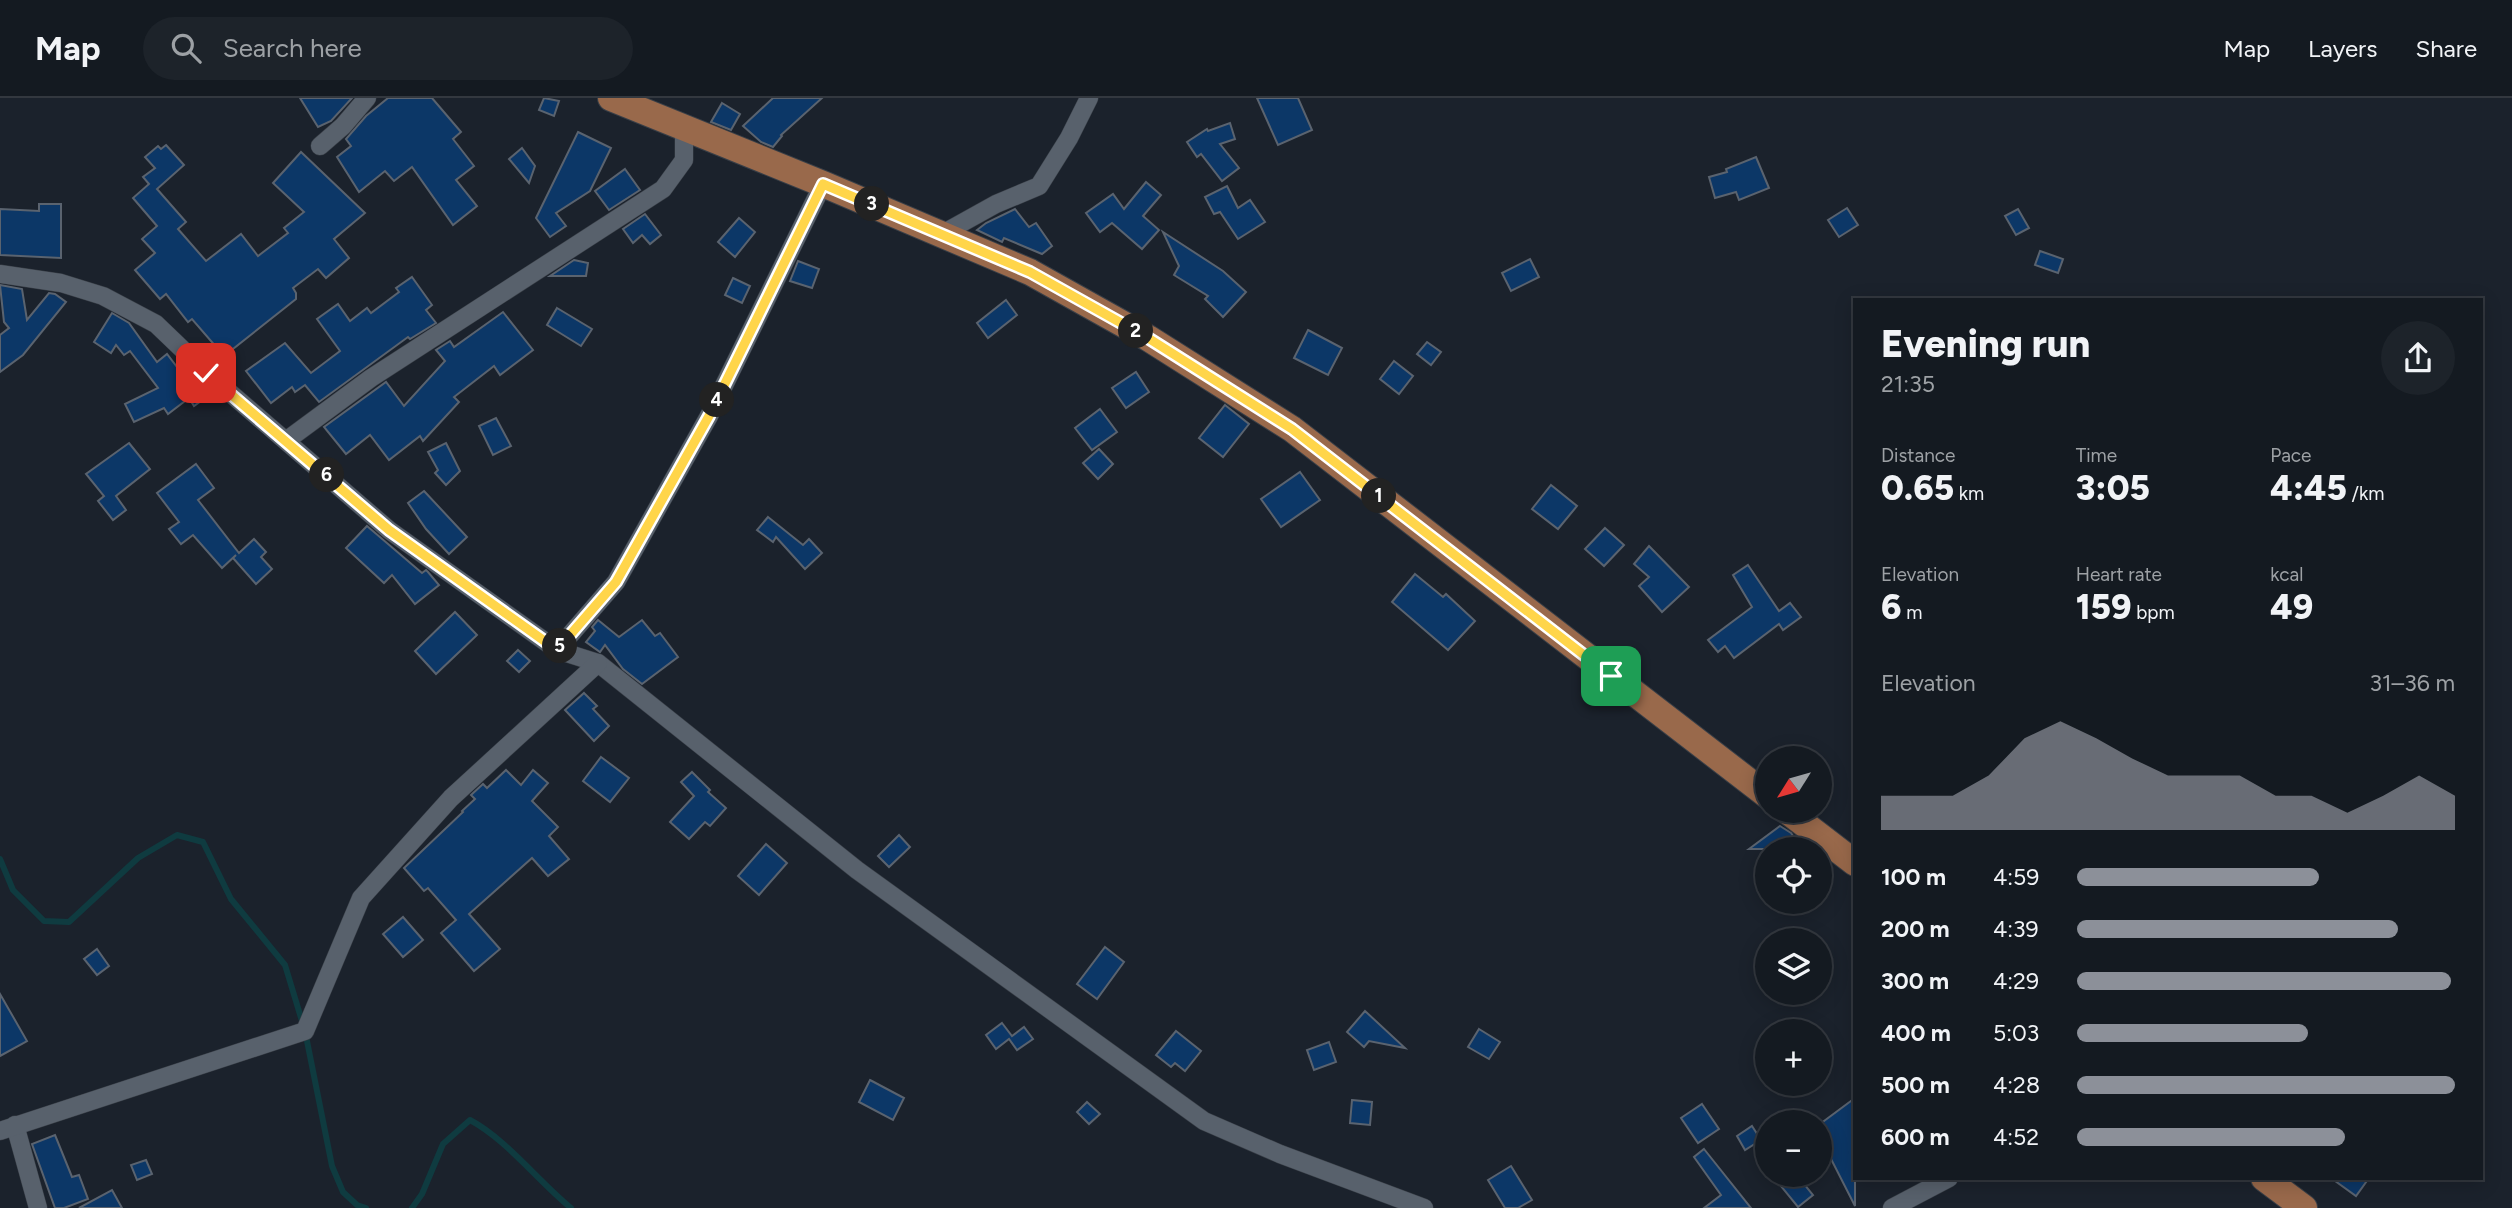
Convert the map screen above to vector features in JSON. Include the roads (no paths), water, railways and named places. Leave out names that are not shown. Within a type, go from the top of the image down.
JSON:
[{"type":"main road","points":[[611,98],[823,184],[1042,278],[1148,338],[1292,429],[1755,786]]},
{"type":"main road","points":[[1805,823],[1853,855]]},
{"type":"main road","points":[[2267,1180],[2304,1208]]},
{"type":"street","points":[[320,146],[343,126],[367,98]]},
{"type":"street","points":[[942,234],[996,204],[1039,186],[1069,138],[1089,98]]},
{"type":"street","points":[[287,440],[371,378],[663,188],[684,160],[684,127]]},
{"type":"street","points":[[557,650],[616,582],[709,416],[823,184]]},
{"type":"street","points":[[0,274],[61,283],[93,293],[156,324],[206,373],[389,530],[557,650],[598,663],[856,870],[1204,1121],[1280,1154],[1424,1208]]},
{"type":"street","points":[[38,1208],[7,1128],[305,1031],[361,898],[451,798],[598,663]]},
{"type":"street","points":[[1892,1208],[1945,1180]]},
{"type":"waterway","points":[[0,859],[13,890],[44,921],[69,922],[138,858],[177,835],[203,842],[231,899],[285,965],[305,1031],[332,1166],[343,1192],[357,1205],[366,1208]]},
{"type":"waterway","points":[[412,1208],[422,1194],[443,1144],[470,1120],[509,1149],[571,1208]]}]
